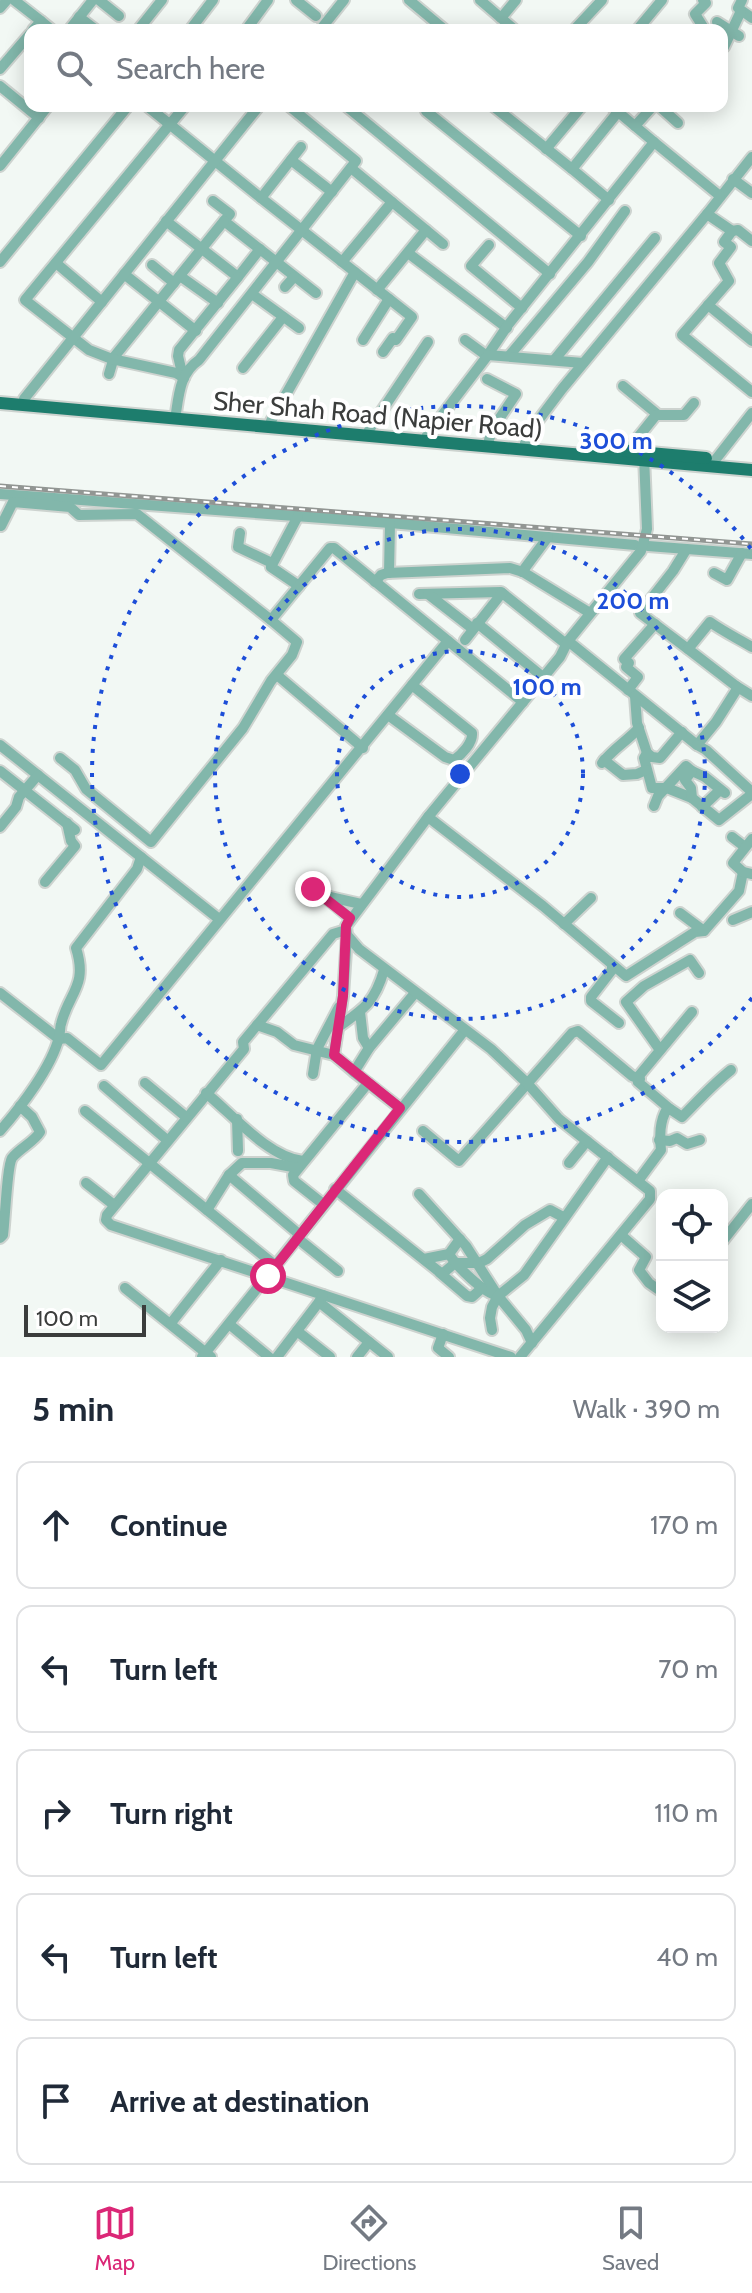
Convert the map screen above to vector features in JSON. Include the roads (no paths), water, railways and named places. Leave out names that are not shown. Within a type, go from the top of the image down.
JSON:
[{"type":"main road","name":"Sher Shah Road (Napier Road)","points":[[0,400],[24,399],[644,457],[752,470]]},
{"type":"main road","name":"Sher Shah Road (Napier Road)","points":[[0,400],[167,414]]},
{"type":"main road","name":"Sher Shah Road (Napier Road)","points":[[271,424],[627,451],[644,457],[752,462]]},
{"type":"street","points":[[0,8],[7,0]]},
{"type":"street","points":[[74,24],[96,0],[119,16]]},
{"type":"street","points":[[143,24],[162,0]]},
{"type":"street","points":[[195,24],[213,0]]},
{"type":"street","points":[[250,24],[268,0]]},
{"type":"street","points":[[296,0],[316,16]]},
{"type":"street","points":[[327,24],[344,0]]},
{"type":"street","points":[[409,0],[438,24]]},
{"type":"street","points":[[480,0],[508,24]]},
{"type":"street","points":[[501,18],[516,0]]},
{"type":"street","points":[[580,24],[602,0]]},
{"type":"street","points":[[642,24],[662,0]]},
{"type":"street","points":[[700,24],[695,14],[706,3],[703,0]]},
{"type":"street","points":[[20,2],[33,24]]},
{"type":"street","points":[[742,6],[752,18]]},
{"type":"street","points":[[728,42],[735,34],[742,6]]},
{"type":"street","points":[[79,17],[88,24]]},
{"type":"street","points":[[728,29],[735,34]]},
{"type":"street","points":[[0,69],[24,41]]},
{"type":"street","points":[[0,86],[24,106]]},
{"type":"street","points":[[32,112],[39,118]]},
{"type":"street","points":[[0,166],[44,112]]},
{"type":"street","points":[[0,262],[123,112]]},
{"type":"street","points":[[155,112],[412,317],[383,352]]},
{"type":"street","points":[[180,112],[25,300],[84,348],[112,359],[176,373],[184,378]]},
{"type":"street","points":[[24,399],[254,112]]},
{"type":"street","points":[[167,414],[192,365],[232,320],[356,161],[296,112]]},
{"type":"street","points":[[353,112],[550,274]]},
{"type":"street","points":[[430,112],[581,236]]},
{"type":"street","points":[[500,112],[609,200]]},
{"type":"street","points":[[546,149],[576,112]]},
{"type":"street","points":[[572,169],[613,112]]},
{"type":"street","points":[[619,112],[720,196]]},
{"type":"street","points":[[635,126],[648,112]]},
{"type":"street","points":[[666,112],[678,123]]},
{"type":"street","points":[[427,435],[522,308],[654,142]]},
{"type":"street","points":[[261,198],[301,147]]},
{"type":"street","points":[[525,443],[528,434],[583,363],[752,157]]},
{"type":"street","points":[[291,160],[332,192]]},
{"type":"street","points":[[351,168],[443,244]]},
{"type":"street","points":[[733,179],[752,193]]},
{"type":"street","points":[[109,374],[112,359],[230,214],[213,201]]},
{"type":"street","points":[[342,262],[392,202]]},
{"type":"street","points":[[509,356],[588,262],[625,211]]},
{"type":"street","points":[[707,214],[752,241]]},
{"type":"street","points":[[166,221],[238,277]]},
{"type":"street","points":[[224,221],[316,293]]},
{"type":"street","points":[[377,290],[426,230]]},
{"type":"street","points":[[732,231],[724,242],[731,247],[719,263],[729,281],[682,335],[752,392]]},
{"type":"street","points":[[555,359],[655,238]]},
{"type":"street","points":[[489,245],[471,266],[522,308]]},
{"type":"street","points":[[184,378],[178,356],[260,249]]},
{"type":"street","points":[[408,253],[507,328]]},
{"type":"street","points":[[56,263],[102,302]]},
{"type":"street","points":[[152,265],[217,305],[232,320]]},
{"type":"street","points":[[271,424],[355,272]]},
{"type":"street","points":[[124,274],[196,331]]},
{"type":"street","points":[[285,287],[294,277]]},
{"type":"street","points":[[252,294],[299,328]]},
{"type":"street","points":[[363,340],[389,299]]},
{"type":"street","points":[[708,305],[752,341]]},
{"type":"street","points":[[243,368],[283,317]]},
{"type":"street","points":[[465,340],[487,356],[583,363]]},
{"type":"street","points":[[369,430],[428,342]]},
{"type":"street","points":[[487,379],[516,394],[493,428],[489,440]]},
{"type":"street","points":[[623,386],[657,414],[684,415],[694,403]]},
{"type":"street","points":[[716,459],[752,413]]},
{"type":"street","points":[[627,451],[657,414]]},
{"type":"street","points":[[334,1055],[350,918],[641,551],[647,529],[644,457]]},
{"type":"street","points":[[0,494],[635,545]]},
{"type":"street","points":[[1,526],[13,502],[70,507],[79,515],[137,514],[297,642],[292,655],[243,728],[151,842],[86,789],[75,770],[60,758]]},
{"type":"street","points":[[298,516],[271,567],[299,586]]},
{"type":"street","points":[[389,573],[390,523]]},
{"type":"street","points":[[240,533],[238,547],[272,563]]},
{"type":"street","points":[[522,572],[548,537]]},
{"type":"street","points":[[648,546],[747,554]]},
{"type":"street","points":[[271,620],[330,548],[334,548],[523,702]]},
{"type":"street","points":[[686,550],[640,613],[752,696]]},
{"type":"street","points":[[714,573],[727,580],[747,554]]},
{"type":"street","points":[[375,582],[381,575],[389,573],[510,568],[590,613]]},
{"type":"street","points":[[543,677],[475,626],[423,594],[502,593],[567,642],[632,693],[682,732],[728,769],[752,793],[719,820],[692,798],[667,788],[652,788],[646,770],[644,758],[647,753],[632,693],[638,677],[626,667],[629,663],[624,659],[655,624]]},
{"type":"street","points":[[465,640],[502,593]]},
{"type":"street","points":[[688,649],[710,622],[727,636],[752,647]]},
{"type":"street","points":[[0,993],[59,1039],[67,1038],[101,1065],[448,641]]},
{"type":"street","points":[[277,675],[363,748]]},
{"type":"street","points":[[388,715],[450,760],[457,758],[471,740],[472,733],[412,685]]},
{"type":"street","points":[[697,745],[737,692],[736,686]]},
{"type":"street","points":[[639,728],[618,743],[603,761],[623,775],[646,770]]},
{"type":"street","points":[[647,753],[660,758],[682,732]]},
{"type":"street","points":[[0,745],[219,919]]},
{"type":"street","points":[[654,806],[658,796],[686,766],[720,790]]},
{"type":"street","points":[[702,807],[720,790],[728,769]]},
{"type":"street","points":[[0,771],[71,826],[71,841],[75,846],[45,882]]},
{"type":"street","points":[[692,771],[685,780],[691,788],[692,798]]},
{"type":"street","points":[[0,827],[38,775]]},
{"type":"street","points":[[428,817],[626,976],[695,932],[704,931],[739,891],[748,873],[733,863],[749,843],[732,837]]},
{"type":"street","points":[[0,1131],[39,1079],[59,1039],[61,1025],[81,977],[82,966],[76,948],[137,869],[141,857]]},
{"type":"street","points":[[350,918],[316,890],[330,897],[361,904]]},
{"type":"street","points":[[739,891],[750,898]]},
{"type":"street","points":[[564,924],[591,898]]},
{"type":"street","points":[[733,920],[752,912]]},
{"type":"street","points":[[680,913],[704,931]]},
{"type":"street","points":[[346,932],[333,934],[257,1025],[243,1042],[244,1049],[148,1162],[106,1220],[111,1225],[268,1276],[321,1298],[511,1357]]},
{"type":"street","points":[[346,932],[359,949],[384,970],[491,1049],[559,1119],[650,1191],[650,1199],[520,1357]]},
{"type":"street","points":[[326,943],[345,949]]},
{"type":"street","points":[[659,957],[668,972]]},
{"type":"street","points":[[660,1050],[626,1002],[644,986],[690,960],[699,973]]},
{"type":"street","points":[[612,965],[612,970],[591,1001],[619,1023]]},
{"type":"street","points":[[337,1028],[360,1012],[375,995],[384,970]]},
{"type":"street","points":[[354,1072],[369,1048],[415,993]]},
{"type":"street","points":[[313,1074],[317,1049],[342,1002]]},
{"type":"street","points":[[360,1012],[363,1038],[369,1048]]},
{"type":"street","points":[[692,1012],[638,1077],[638,1082],[682,1117],[693,1102],[731,1070]]},
{"type":"street","points":[[257,1025],[277,1032],[294,1045],[334,1055],[400,1108]]},
{"type":"street","points":[[125,1288],[206,1355],[323,1204],[464,1031]]},
{"type":"street","points":[[423,1131],[459,1161],[572,1033],[578,1031],[632,1076],[638,1077]]},
{"type":"street","points":[[145,1083],[186,1117]]},
{"type":"street","points":[[323,1204],[292,1179],[368,1083]]},
{"type":"street","points":[[104,1086],[167,1140]]},
{"type":"street","points":[[206,1093],[258,1139],[301,1164]]},
{"type":"street","points":[[0,1238],[7,1205],[8,1168],[12,1159],[40,1132],[32,1117],[20,1106]]},
{"type":"street","points":[[638,1181],[661,1150],[662,1116],[670,1109]]},
{"type":"street","points":[[85,1111],[276,1266]]},
{"type":"street","points":[[237,1119],[238,1151]]},
{"type":"street","points":[[659,1140],[677,1138],[687,1144],[700,1140]]},
{"type":"street","points":[[569,1163],[587,1141]]},
{"type":"street","points":[[492,1330],[490,1318],[498,1296],[524,1275],[608,1157]]},
{"type":"street","points":[[207,1210],[229,1175],[242,1163],[301,1164]]},
{"type":"street","points":[[229,1175],[338,1271]]},
{"type":"street","points":[[86,1183],[114,1205]]},
{"type":"street","points":[[335,1189],[467,1296],[472,1297],[482,1288]]},
{"type":"street","points":[[419,1194],[479,1263],[532,1343]]},
{"type":"street","points":[[728,1234],[752,1204]]},
{"type":"street","points":[[424,1259],[479,1263],[525,1225],[550,1210],[563,1217]]},
{"type":"street","points":[[621,1235],[646,1257],[639,1270],[656,1288]]},
{"type":"street","points":[[440,1273],[452,1259],[460,1239]]},
{"type":"street","points":[[452,1259],[488,1294],[498,1296]]},
{"type":"street","points":[[171,1323],[221,1260]]},
{"type":"street","points":[[277,1357],[321,1298]]},
{"type":"street","points":[[321,1298],[388,1357]]},
{"type":"street","points":[[229,1324],[269,1357]]},
{"type":"street","points":[[297,1331],[330,1357]]},
{"type":"street","points":[[443,1334],[438,1348],[449,1357]]},
{"type":"street","points":[[357,1357],[369,1342]]},
{"type":"railway","points":[[0,486],[752,544]]}]
